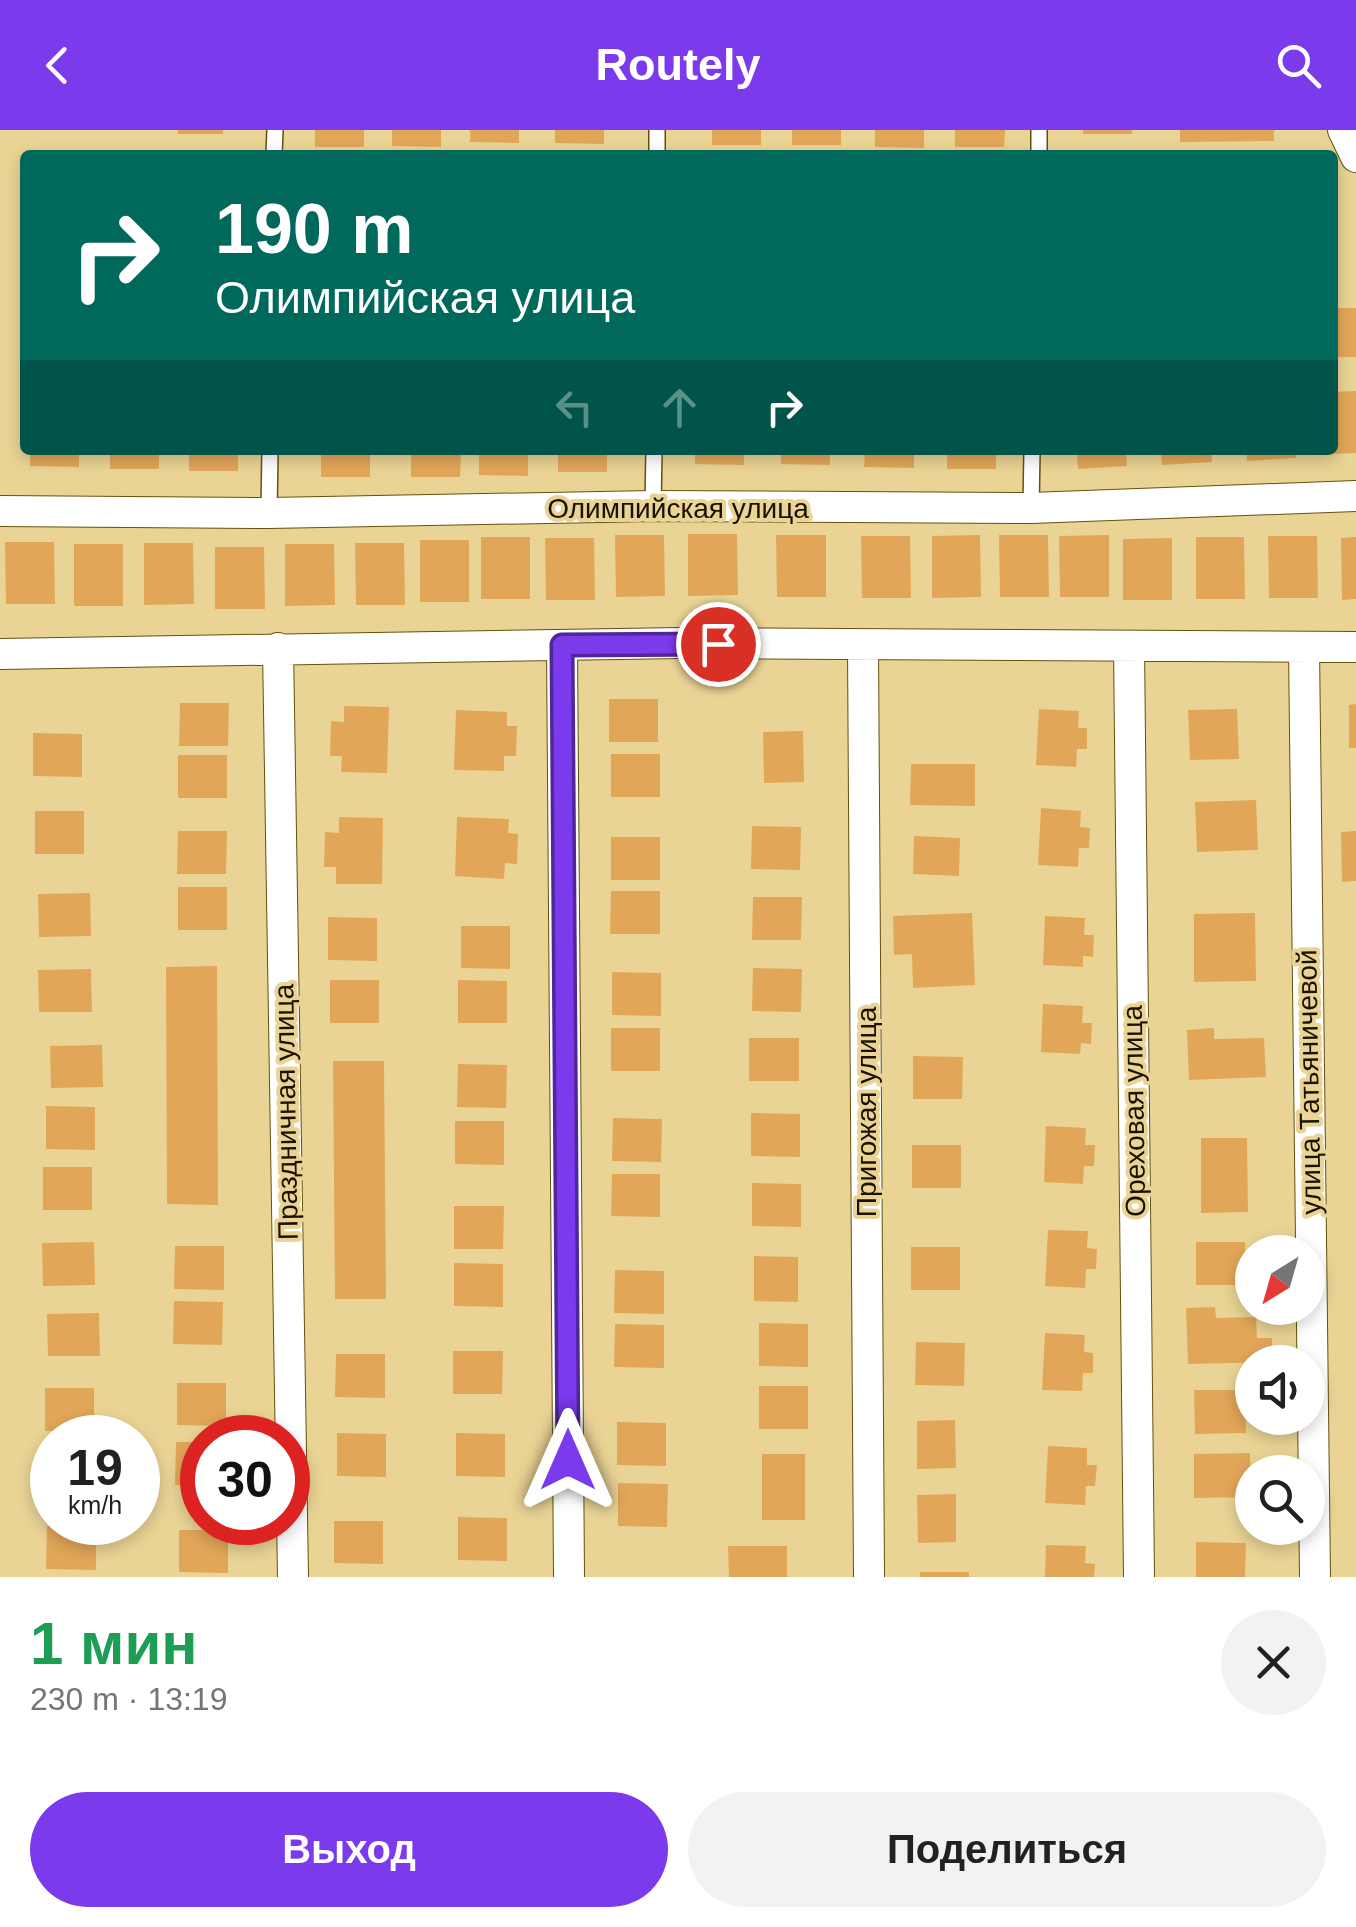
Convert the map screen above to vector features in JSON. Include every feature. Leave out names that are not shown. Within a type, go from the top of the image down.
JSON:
[{"type":"street","points":[[1343,130],[1356,156]]},
{"type":"street","name":"Олимпийская улица","points":[[0,512],[269,514],[653,506],[1031,508],[1356,496]]},
{"type":"street","points":[[562,645],[569,1577]]},
{"type":"street","points":[[0,654],[562,645],[1356,646]]},
{"type":"street","name":"Ореховая улица","points":[[1130,646],[1139,1577]]},
{"type":"street","name":"Пригожая улица","points":[[863,647],[869,1577]]},
{"type":"street","name":"улица Татьяничевой","points":[[1304,647],[1315,1577]]},
{"type":"street","name":"Праздничная улица","points":[[278,648],[293,1577]]},
{"type":"lane","points":[[269,514],[270,455]]},
{"type":"lane","points":[[653,506],[654,455]]},
{"type":"lane","points":[[1031,508],[1032,455]]},
{"type":"building","points":[[178,130],[223,130],[223,134],[178,134]]},
{"type":"building","points":[[315,130],[364,130],[364,147],[315,147]]},
{"type":"building","points":[[392,130],[441,130],[441,147],[392,146]]},
{"type":"building","points":[[470,130],[519,130],[519,143],[470,142]]},
{"type":"building","points":[[555,130],[604,130],[604,144],[555,143]]},
{"type":"building","points":[[712,130],[761,130],[761,145],[712,145]]},
{"type":"building","points":[[792,130],[841,130],[841,145],[792,145]]},
{"type":"building","points":[[875,130],[924,130],[924,148],[875,147]]},
{"type":"building","points":[[955,130],[1005,130],[1004,147],[955,147]]},
{"type":"building","points":[[1083,130],[1132,130],[1132,134],[1083,134]]},
{"type":"building","points":[[1180,130],[1274,130],[1274,141],[1180,142]]},
{"type":"building","points":[[1338,308],[1356,308],[1356,357],[1338,357]]},
{"type":"building","points":[[1356,391],[1356,453],[1338,454],[1338,392]]},
{"type":"building","points":[[30,455],[79,455],[79,467],[30,466]]},
{"type":"building","points":[[110,455],[159,455],[159,469],[110,469]]},
{"type":"building","points":[[189,455],[238,455],[238,471],[189,471]]},
{"type":"building","points":[[321,455],[370,455],[370,477],[321,477]]},
{"type":"building","points":[[411,455],[461,455],[460,477],[411,477]]},
{"type":"building","points":[[479,455],[528,455],[528,476],[479,475]]},
{"type":"building","points":[[558,455],[607,455],[607,472],[558,472]]},
{"type":"building","points":[[695,455],[744,455],[744,465],[695,464]]},
{"type":"building","points":[[781,455],[830,455],[830,465],[781,464]]},
{"type":"building","points":[[865,455],[914,455],[914,468],[864,467]]},
{"type":"building","points":[[947,455],[996,455],[996,469],[947,469]]},
{"type":"building","points":[[1077,455],[1126,455],[1127,466],[1078,469]]},
{"type":"building","points":[[1161,455],[1211,455],[1212,462],[1162,465]]},
{"type":"building","points":[[1247,455],[1296,455],[1296,458],[1247,461]]},
{"type":"building","points":[[688,534],[737,534],[738,595],[688,596]]},
{"type":"building","points":[[615,535],[664,535],[665,596],[616,597]]},
{"type":"building","points":[[776,535],[826,535],[826,597],[777,597]]},
{"type":"building","points":[[980,535],[981,597],[932,598],[932,536]]},
{"type":"building","points":[[999,535],[1048,535],[1049,597],[1000,597]]},
{"type":"building","points":[[1109,535],[1109,597],[1060,597],[1059,536]]},
{"type":"building","points":[[861,536],[910,536],[911,598],[862,598]]},
{"type":"building","points":[[1268,536],[1317,536],[1318,598],[1269,598]]},
{"type":"building","points":[[481,537],[530,537],[530,599],[481,599]]},
{"type":"building","points":[[1196,537],[1244,537],[1245,599],[1196,599]]},
{"type":"building","points":[[1356,537],[1356,599],[1342,600],[1341,538]]},
{"type":"building","points":[[545,538],[594,538],[595,600],[546,600]]},
{"type":"building","points":[[1172,538],[1172,600],[1123,600],[1123,539]]},
{"type":"building","points":[[420,540],[469,540],[469,602],[420,602]]},
{"type":"building","points":[[5,542],[54,542],[55,604],[6,604]]},
{"type":"building","points":[[144,543],[193,543],[194,604],[144,605]]},
{"type":"building","points":[[355,543],[404,543],[405,605],[356,605]]},
{"type":"building","points":[[74,544],[123,544],[123,606],[74,606]]},
{"type":"building","points":[[285,544],[334,544],[335,605],[285,606]]},
{"type":"building","points":[[215,547],[264,547],[265,609],[215,609]]},
{"type":"building","points":[[609,699],[658,699],[658,742],[609,742]]},
{"type":"building","points":[[180,703],[229,703],[228,746],[179,746]]},
{"type":"building","points":[[1356,704],[1356,748],[1349,748],[1349,705]]},
{"type":"building","points":[[344,706],[389,707],[387,773],[341,772],[342,756],[330,756],[331,721],[344,722]]},
{"type":"building","points":[[1039,709],[1079,711],[1078,728],[1087,728],[1087,749],[1077,749],[1076,767],[1036,765]]},
{"type":"building","points":[[1237,709],[1239,759],[1190,760],[1188,710]]},
{"type":"building","points":[[456,710],[507,712],[507,726],[517,726],[516,756],[504,756],[504,771],[454,770]]},
{"type":"building","points":[[803,731],[804,782],[764,783],[763,732]]},
{"type":"building","points":[[33,733],[82,734],[82,777],[33,776]]},
{"type":"building","points":[[611,754],[660,754],[660,797],[611,797]]},
{"type":"building","points":[[178,755],[227,755],[227,798],[178,798]]},
{"type":"building","points":[[911,764],[975,764],[975,806],[910,805]]},
{"type":"building","points":[[1256,800],[1258,850],[1197,852],[1195,802]]},
{"type":"building","points":[[1041,808],[1081,811],[1080,827],[1090,828],[1089,848],[1079,848],[1078,867],[1038,865]]},
{"type":"building","points":[[35,811],[84,811],[84,854],[35,854]]},
{"type":"building","points":[[339,817],[383,818],[382,884],[336,884],[336,867],[324,867],[325,832],[339,833]]},
{"type":"building","points":[[457,817],[509,819],[508,833],[518,834],[517,864],[505,863],[504,879],[455,876]]},
{"type":"building","points":[[752,826],[801,827],[800,870],[751,869]]},
{"type":"building","points":[[178,831],[227,831],[226,874],[177,874]]},
{"type":"building","points":[[1356,831],[1356,881],[1342,882],[1341,832]]},
{"type":"building","points":[[914,836],[960,838],[959,876],[913,874]]},
{"type":"building","points":[[611,837],[660,837],[660,880],[611,880]]},
{"type":"building","points":[[178,887],[227,887],[227,930],[178,930]]},
{"type":"building","points":[[611,891],[660,891],[660,934],[610,934]]},
{"type":"building","points":[[90,893],[91,936],[39,937],[38,894]]},
{"type":"building","points":[[753,897],[802,897],[801,940],[752,940]]},
{"type":"building","points":[[972,913],[975,985],[913,988],[912,954],[894,955],[893,916]]},
{"type":"building","points":[[1255,913],[1256,981],[1194,982],[1194,914]]},
{"type":"building","points":[[1045,916],[1085,918],[1084,935],[1094,935],[1093,957],[1083,956],[1083,967],[1043,965]]},
{"type":"building","points":[[328,917],[377,918],[377,961],[328,960]]},
{"type":"building","points":[[461,926],[510,926],[510,969],[461,968]]},
{"type":"building","points":[[217,966],[218,1205],[167,1204],[166,967]]},
{"type":"building","points":[[753,968],[802,969],[801,1012],[752,1011]]},
{"type":"building","points":[[91,969],[92,1012],[39,1012],[38,970]]},
{"type":"building","points":[[612,972],[661,973],[661,1016],[612,1015]]},
{"type":"building","points":[[330,980],[379,980],[379,1023],[330,1023]]},
{"type":"building","points":[[458,980],[507,981],[507,1023],[458,1023]]},
{"type":"building","points":[[1043,1004],[1083,1006],[1082,1023],[1092,1023],[1091,1044],[1081,1043],[1080,1054],[1041,1052]]},
{"type":"building","points":[[611,1028],[660,1028],[660,1071],[611,1071]]},
{"type":"building","points":[[1214,1028],[1214,1039],[1264,1038],[1266,1077],[1189,1080],[1187,1030]]},
{"type":"building","points":[[749,1038],[799,1038],[799,1081],[749,1081]]},
{"type":"building","points":[[102,1045],[103,1087],[51,1088],[50,1046]]},
{"type":"building","points":[[913,1056],[963,1057],[962,1099],[913,1099]]},
{"type":"building","points":[[333,1061],[384,1061],[386,1299],[335,1299]]},
{"type":"building","points":[[458,1064],[507,1065],[506,1108],[457,1107]]},
{"type":"building","points":[[46,1106],[95,1107],[95,1150],[46,1149]]},
{"type":"building","points":[[751,1113],[800,1114],[800,1157],[751,1156]]},
{"type":"building","points":[[613,1118],[662,1119],[661,1162],[612,1161]]},
{"type":"building","points":[[455,1121],[504,1121],[504,1165],[455,1164]]},
{"type":"building","points":[[1046,1126],[1086,1128],[1085,1145],[1095,1145],[1094,1166],[1084,1166],[1083,1184],[1044,1182]]},
{"type":"building","points":[[1201,1138],[1247,1138],[1248,1212],[1201,1213]]},
{"type":"building","points":[[912,1145],[961,1145],[961,1188],[912,1188]]},
{"type":"building","points":[[43,1167],[92,1167],[92,1210],[43,1210]]},
{"type":"building","points":[[612,1174],[660,1174],[660,1217],[611,1216]]},
{"type":"building","points":[[752,1183],[801,1184],[801,1227],[752,1226]]},
{"type":"building","points":[[454,1206],[504,1206],[503,1249],[454,1249]]},
{"type":"building","points":[[1048,1230],[1088,1231],[1087,1248],[1097,1249],[1096,1269],[1086,1269],[1085,1288],[1045,1286]]},
{"type":"building","points":[[94,1242],[95,1285],[43,1286],[42,1243]]},
{"type":"building","points":[[1196,1242],[1235,1242],[1235,1285],[1196,1285]]},
{"type":"building","points":[[175,1246],[224,1246],[224,1290],[174,1289]]},
{"type":"building","points":[[911,1247],[960,1247],[960,1290],[911,1290]]},
{"type":"building","points":[[754,1256],[798,1257],[798,1302],[754,1301]]},
{"type":"building","points":[[454,1263],[503,1264],[503,1307],[454,1306]]},
{"type":"building","points":[[615,1270],[664,1271],[664,1314],[614,1313]]},
{"type":"building","points":[[174,1301],[223,1302],[222,1345],[173,1344]]},
{"type":"building","points":[[1215,1307],[1216,1318],[1235,1318],[1235,1325],[1256,1325],[1257,1338],[1272,1338],[1272,1345],[1235,1345],[1235,1363],[1188,1364],[1186,1308]]},
{"type":"building","points":[[99,1313],[100,1356],[48,1356],[47,1314]]},
{"type":"building","points":[[759,1323],[808,1324],[808,1367],[759,1366]]},
{"type":"building","points":[[615,1324],[664,1325],[664,1368],[614,1367]]},
{"type":"building","points":[[1045,1333],[1085,1335],[1084,1352],[1093,1353],[1093,1373],[1083,1373],[1082,1391],[1042,1390]]},
{"type":"building","points":[[916,1342],[965,1343],[964,1386],[915,1385]]},
{"type":"building","points":[[453,1351],[503,1351],[502,1394],[453,1394]]},
{"type":"building","points":[[336,1354],[385,1354],[385,1398],[335,1397]]},
{"type":"building","points":[[177,1383],[226,1383],[226,1415],[180,1415],[177,1425]]},
{"type":"building","points":[[759,1386],[808,1386],[808,1429],[759,1429]]},
{"type":"building","points":[[45,1388],[94,1388],[94,1415],[45,1415]]},
{"type":"building","points":[[1194,1390],[1235,1390],[1235,1433],[1195,1434]]},
{"type":"building","points":[[955,1420],[956,1468],[917,1469],[917,1421]]},
{"type":"building","points":[[617,1422],[666,1423],[666,1466],[617,1465]]},
{"type":"building","points":[[337,1433],[386,1434],[386,1477],[337,1476]]},
{"type":"building","points":[[456,1433],[505,1434],[505,1477],[456,1476]]},
{"type":"building","points":[[176,1442],[180,1442],[180,1485],[175,1485]]},
{"type":"building","points":[[1048,1446],[1087,1448],[1087,1465],[1097,1465],[1095,1486],[1086,1486],[1085,1505],[1045,1503]]},
{"type":"building","points":[[1250,1453],[1235,1455],[1235,1497],[1194,1498],[1194,1454]]},
{"type":"building","points":[[762,1454],[805,1454],[805,1520],[762,1520]]},
{"type":"building","points":[[618,1483],[668,1484],[667,1527],[618,1526]]},
{"type":"building","points":[[956,1494],[956,1542],[918,1543],[917,1495]]},
{"type":"building","points":[[458,1517],[507,1518],[507,1561],[458,1560]]},
{"type":"building","points":[[334,1521],[383,1521],[383,1564],[334,1563]]},
{"type":"building","points":[[179,1530],[180,1545],[228,1545],[228,1573],[179,1572]]},
{"type":"building","points":[[1196,1542],[1246,1545],[1245,1577],[1196,1577]]},
{"type":"building","points":[[47,1545],[96,1545],[96,1570],[46,1569]]},
{"type":"building","points":[[1046,1545],[1086,1546],[1085,1563],[1095,1564],[1094,1577],[1045,1577]]},
{"type":"building","points":[[728,1546],[787,1546],[787,1577],[729,1577]]},
{"type":"building","points":[[920,1572],[969,1572],[969,1577],[920,1577]]},
{"type":"route","points":[[568,1460],[562,645],[718,644]]}]
